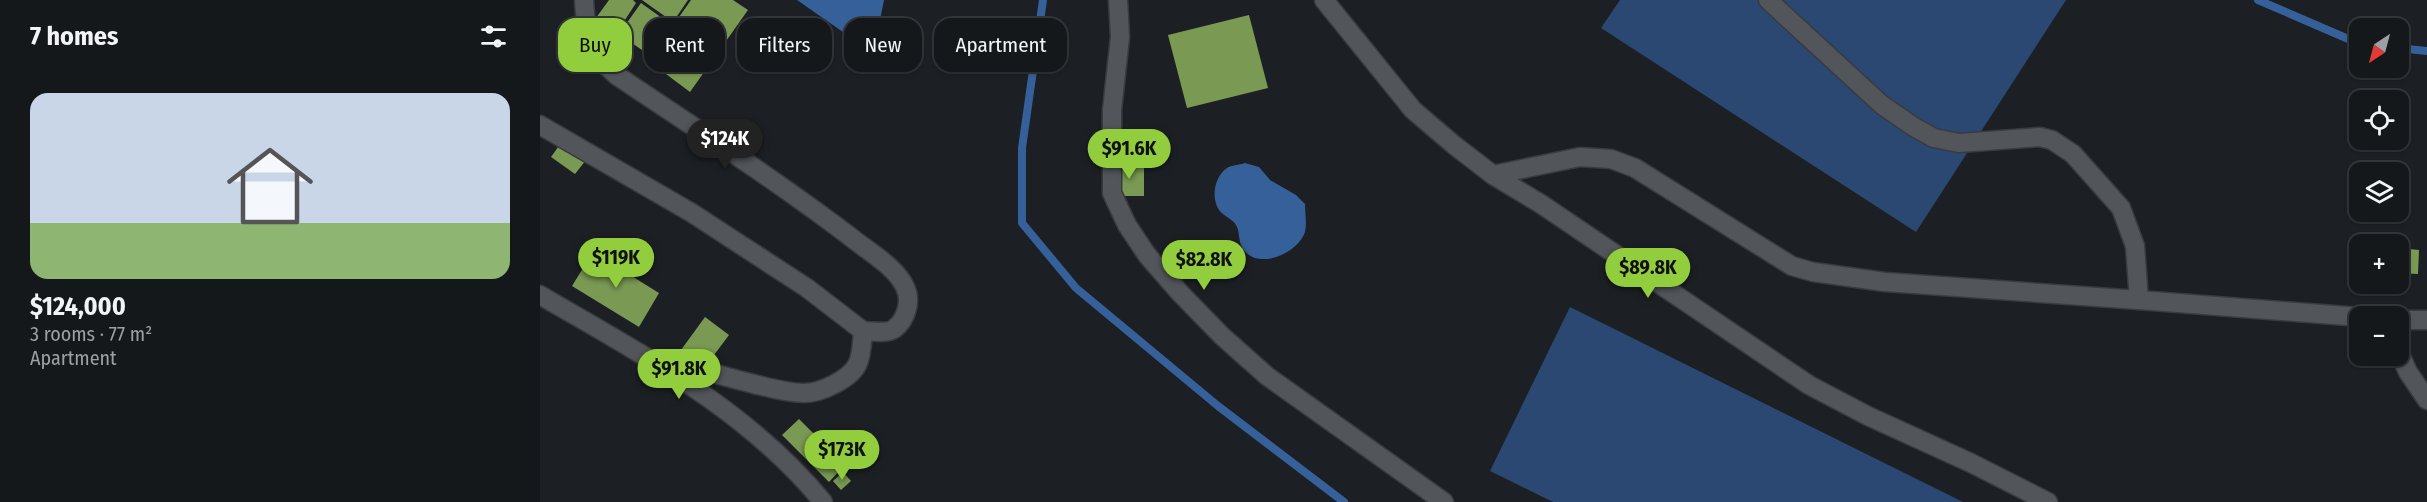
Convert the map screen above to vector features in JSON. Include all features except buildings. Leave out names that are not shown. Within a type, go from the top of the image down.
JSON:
[{"type":"street","points":[[540,125],[692,213],[807,288],[863,331],[885,332],[894,329],[905,315],[908,303],[906,288],[894,273],[836,226],[616,75],[593,51],[587,34],[584,0]]},
{"type":"street","points":[[1118,0],[1120,37],[1112,110],[1112,193],[1127,225],[1147,255],[1181,294],[1222,336],[1267,376],[1444,502]]},
{"type":"street","points":[[1324,0],[1413,110],[1493,175],[1809,385],[1868,416],[1971,463],[2048,502]]},
{"type":"street","points":[[1768,0],[1881,105],[1934,138],[1959,143],[2040,137],[2052,140],[2073,154],[2121,208],[2135,246],[2139,300]]},
{"type":"street","points":[[1493,175],[1580,157],[1611,159],[1635,168],[1792,266],[1813,272],[1885,282],[2349,316]]},
{"type":"street","points":[[540,296],[655,362],[762,439],[823,502]]},
{"type":"street","points":[[2409,320],[2427,320]]},
{"type":"street","points":[[655,362],[683,366],[776,390],[805,393],[820,390],[845,377],[857,366],[860,360],[863,331]]},
{"type":"street","points":[[2405,366],[2427,400]]},
{"type":"shaded area","points":[[797,0],[884,0],[880,18],[844,18],[844,33],[832,24],[832,18],[823,18]]},
{"type":"shaded area","points":[[1620,0],[2066,0],[1916,232],[1601,28]]},
{"type":"shaded area","points":[[1245,163],[1259,167],[1270,180],[1296,195],[1305,204],[1306,229],[1301,240],[1294,247],[1276,257],[1256,258],[1248,254],[1242,247],[1236,225],[1221,212],[1215,200],[1215,188],[1223,172],[1229,167]]},
{"type":"shaded area","points":[[1570,307],[1963,502],[1553,502],[1490,471]]},
{"type":"waterway","points":[[1043,0],[1022,148],[1022,223],[1076,288],[1218,406],[1344,502]]},
{"type":"waterway","points":[[2258,0],[2349,39]]},
{"type":"waterway","points":[[2409,49],[2427,51]]}]
